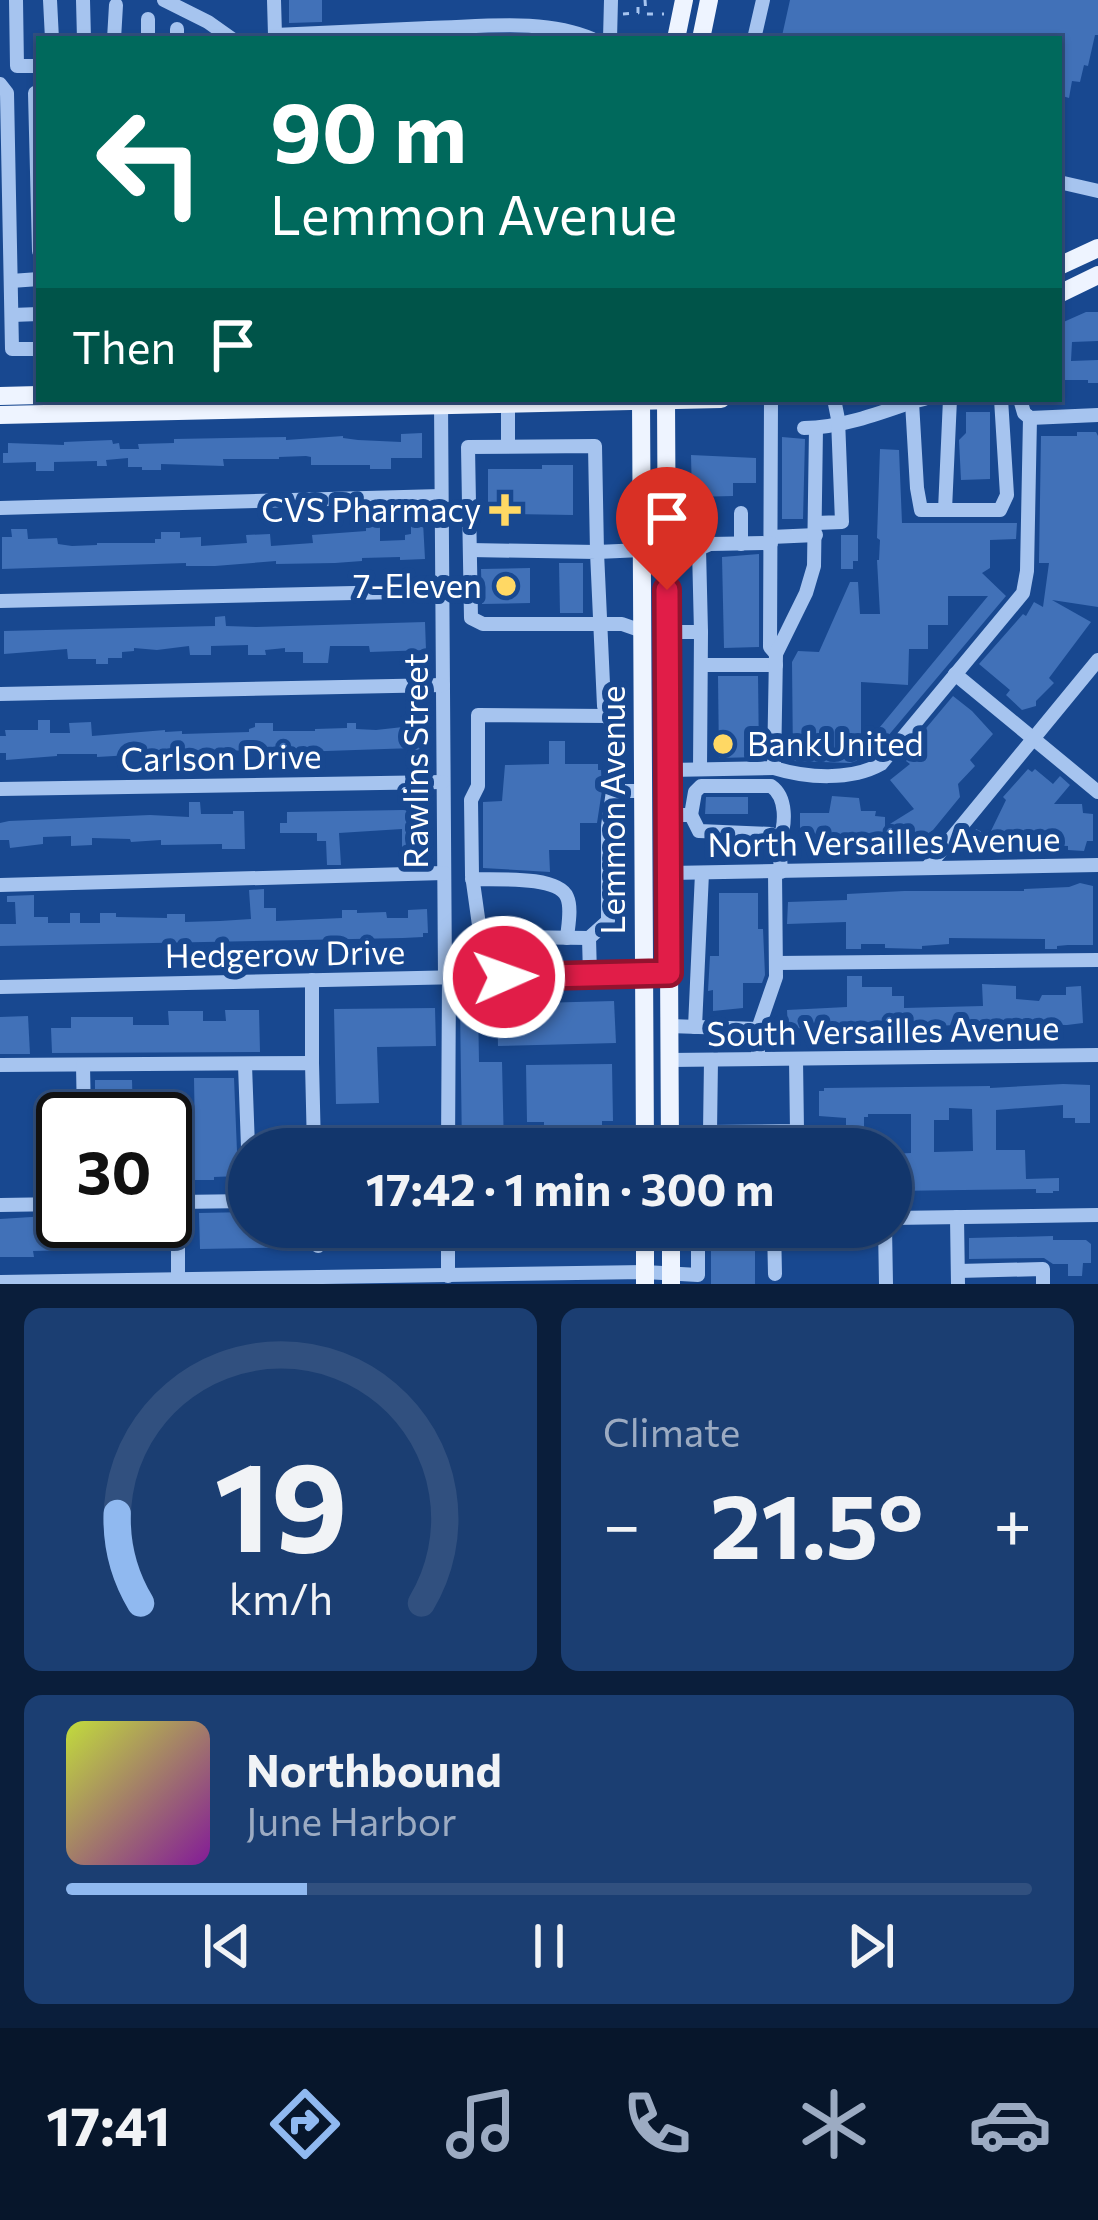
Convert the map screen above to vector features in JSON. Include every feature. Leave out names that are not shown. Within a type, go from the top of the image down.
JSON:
[{"type":"main road","points":[[677,36],[684,0]]},
{"type":"main road","points":[[701,36],[709,0]]},
{"type":"main road","points":[[1062,265],[1098,248]]},
{"type":"main road","points":[[1062,293],[1098,275]]},
{"type":"main road","points":[[0,396],[36,395]]},
{"type":"main road","points":[[0,415],[382,402]]},
{"type":"main road","points":[[474,402],[552,402]]},
{"type":"main road","name":"Lemmon Avenue","points":[[641,402],[645,1128]]},
{"type":"main road","name":"Lemmon Avenue","points":[[666,402],[670,1128]]},
{"type":"main road","points":[[641,550],[666,548]]},
{"type":"main road","points":[[642,631],[667,632]]},
{"type":"main road","points":[[643,873],[670,873]]},
{"type":"main road","points":[[644,974],[669,973]]},
{"type":"main road","points":[[644,1060],[669,1060]]},
{"type":"main road","points":[[671,1248],[672,1278]]},
{"type":"street","points":[[16,0],[17,66],[36,66]]},
{"type":"street","points":[[50,0],[52,36]]},
{"type":"street","points":[[82,0],[84,36]]},
{"type":"street","points":[[164,0],[228,36]]},
{"type":"street","points":[[274,0],[276,36]]},
{"type":"street","points":[[755,36],[763,0]]},
{"type":"street","points":[[114,36],[116,5]]},
{"type":"street","points":[[148,19],[148,36]]},
{"type":"street","points":[[314,36],[535,27],[585,36]]},
{"type":"street","points":[[36,93],[4,88],[13,349],[36,349]]},
{"type":"street","points":[[1062,183],[1098,191]]},
{"type":"street","points":[[10,251],[36,251]]},
{"type":"street","points":[[11,280],[36,279]]},
{"type":"street","points":[[12,314],[36,314]]},
{"type":"street","name":"Rawlins Street","points":[[441,402],[448,1128]]},
{"type":"street","points":[[771,402],[770,647],[776,660]]},
{"type":"street","points":[[666,548],[771,540],[842,522],[834,402]]},
{"type":"street","points":[[774,768],[776,660],[814,566],[810,428],[909,402]]},
{"type":"street","points":[[916,402],[916,488],[921,510],[1000,510],[1007,495],[1000,402]]},
{"type":"street","points":[[946,510],[950,402]]},
{"type":"street","points":[[508,403],[508,446]]},
{"type":"street","points":[[1002,428],[1025,410],[1098,415]]},
{"type":"street","points":[[669,770],[774,768],[809,775],[857,774],[881,764],[1022,592],[1027,571],[1025,410]]},
{"type":"street","points":[[608,716],[478,715],[478,786],[471,800],[472,879],[479,925],[504,937],[589,938],[608,921],[612,727],[608,716],[604,706],[602,622],[597,551],[595,446],[468,447],[471,618],[484,625],[602,622],[642,631]]},
{"type":"street","points":[[441,460],[468,459]]},
{"type":"street","points":[[0,508],[441,496]]},
{"type":"street","points":[[741,544],[742,513]]},
{"type":"street","points":[[699,549],[700,770]]},
{"type":"street","points":[[470,550],[641,550]]},
{"type":"street","points":[[0,601],[471,588]]},
{"type":"street","points":[[667,632],[701,632]]},
{"type":"street","points":[[701,664],[776,660]]},
{"type":"street","points":[[927,868],[1097,662]]},
{"type":"street","points":[[955,674],[1098,792]]},
{"type":"street","points":[[0,694],[442,685]]},
{"type":"street","points":[[1077,773],[1098,772]]},
{"type":"street","name":"Carlson Drive","points":[[0,788],[443,782]]},
{"type":"street","points":[[758,1059],[758,1029],[776,970],[781,794],[771,786],[701,786],[694,792],[691,815],[699,832],[764,832],[779,841]]},
{"type":"street","points":[[613,791],[643,790]]},
{"type":"street","points":[[670,815],[691,815]]},
{"type":"street","name":"North Versailles Avenue","points":[[670,873],[1098,865]]},
{"type":"street","points":[[0,885],[444,873]]},
{"type":"street","points":[[695,1027],[702,873]]},
{"type":"street","points":[[472,879],[552,882],[569,901],[567,938]]},
{"type":"street","points":[[504,937],[504,977]]},
{"type":"street","points":[[589,938],[590,975]]},
{"type":"street","points":[[776,970],[1098,960]]},
{"type":"street","points":[[669,973],[696,973]]},
{"type":"street","name":"Hedgerow Drive","points":[[0,987],[644,974]]},
{"type":"street","points":[[313,980],[314,1128]]},
{"type":"street","points":[[669,1026],[758,1029]]},
{"type":"street","name":"South Versailles Avenue","points":[[669,1060],[1098,1054]]},
{"type":"street","points":[[711,1060],[710,1132],[797,1131],[796,1059]]},
{"type":"street","points":[[0,1065],[312,1064]]},
{"type":"street","points":[[83,1065],[84,1092]]},
{"type":"street","points":[[245,1065],[247,1128]]},
{"type":"street","points":[[192,1202],[228,1202]]},
{"type":"street","points":[[0,1205],[36,1204]]},
{"type":"street","points":[[912,1218],[1098,1215]]},
{"type":"street","points":[[958,1217],[958,1278],[1043,1277]]},
{"type":"street","points":[[176,1248],[178,1279]]},
{"type":"street","points":[[446,1279],[447,1248]]},
{"type":"street","points":[[0,1282],[672,1278],[698,1275],[698,1248]]},
{"type":"street","points":[[775,1248],[775,1274]]},
{"type":"street","points":[[885,1248],[886,1284]]},
{"type":"path","points":[[612,7],[638,14],[638,0]]},
{"type":"path","points":[[645,0],[646,14],[664,14]]},
{"type":"building","points":[[289,0],[322,0],[322,22],[289,23]]},
{"type":"building","points":[[790,0],[1098,0],[1098,35],[1080,82],[1072,81],[1069,98],[1062,96],[1062,36],[782,36]]},
{"type":"building","points":[[1098,312],[1098,341],[1072,342],[1071,361],[1098,360],[1098,383],[1062,380],[1062,323]]},
{"type":"building","points":[[966,412],[990,412],[990,479],[961,480],[959,440],[966,433]]},
{"type":"building","points":[[1077,432],[1098,436],[1098,607],[1052,600],[1091,622],[1049,678],[1054,683],[1036,706],[1022,710],[1006,695],[1010,690],[979,664],[1034,602],[1043,607],[1049,563],[1039,563],[1041,436],[1077,436]]},
{"type":"building","points":[[422,433],[422,458],[391,458],[391,469],[311,465],[311,457],[306,456],[223,459],[224,466],[161,464],[161,470],[128,467],[128,458],[106,460],[107,466],[97,466],[97,461],[54,462],[54,471],[36,471],[36,462],[3,463],[8,443],[64,445],[112,440],[120,449],[139,449],[138,444],[174,443],[174,439],[343,436],[401,442],[401,434]]},
{"type":"building","points":[[782,437],[805,439],[803,519],[782,519]]},
{"type":"building","points":[[880,449],[899,450],[902,523],[1017,523],[1016,539],[990,540],[990,568],[982,573],[1006,596],[871,756],[850,763],[793,761],[792,662],[798,651],[819,652],[850,582],[858,582],[860,614],[880,614]],"holes":[[[948,596],[988,596],[861,750],[861,682],[908,685],[909,649],[928,649],[928,625],[948,625]]]},
{"type":"building","points":[[691,455],[756,458],[756,483],[733,483],[733,496],[692,497]]},
{"type":"building","name":"CVS Pharmacy","points":[[542,465],[573,465],[573,515],[512,514],[512,525],[498,525],[498,514],[488,514],[488,469],[542,469]]},
{"type":"building","points":[[423,522],[425,559],[2,569],[2,537],[12,537],[11,529],[27,529],[28,539],[57,538],[58,544],[72,546],[155,543],[161,532],[180,532],[180,538],[201,537],[201,546],[247,543],[246,535],[270,534],[271,546],[313,543],[312,535],[366,531],[366,526],[380,526],[380,541],[405,540],[411,534],[411,523]]},
{"type":"building","points":[[841,535],[858,535],[858,561],[853,561],[853,569],[841,569]]},
{"type":"building","points":[[759,554],[759,647],[724,648],[722,557]]},
{"type":"building","name":"7-Eleven","points":[[559,563],[583,563],[583,613],[560,613]]},
{"type":"building","name":"7-Eleven","points":[[530,568],[530,603],[482,604],[481,569]]},
{"type":"building","points":[[225,616],[226,626],[256,627],[425,622],[426,650],[370,652],[369,646],[330,646],[328,663],[303,663],[303,652],[285,652],[285,648],[248,655],[248,645],[211,646],[211,655],[190,655],[189,646],[134,648],[122,652],[122,658],[108,658],[108,664],[68,659],[67,649],[4,654],[4,631],[215,626],[215,617]]},
{"type":"building","points":[[718,676],[758,676],[759,757],[719,758]]},
{"type":"building","points":[[953,696],[993,734],[970,760],[975,766],[958,784],[960,797],[933,830],[909,847],[904,838],[861,839],[861,846],[805,840],[800,813],[829,813],[832,796],[859,798],[861,811],[876,811],[875,816],[885,817],[885,827],[914,809],[890,780],[910,764],[906,761],[916,749],[912,745]]},
{"type":"building","points":[[38,720],[50,720],[50,733],[70,733],[69,723],[91,722],[92,736],[165,730],[249,732],[255,723],[273,723],[273,731],[347,728],[347,723],[356,723],[356,729],[376,730],[418,722],[418,728],[425,728],[426,751],[217,750],[6,760],[6,753],[0,753],[0,736],[6,736],[5,730],[38,730]]},
{"type":"building","points":[[549,741],[565,741],[565,764],[598,764],[602,790],[597,823],[580,823],[580,850],[549,850],[550,872],[483,868],[483,802],[502,801],[505,765],[549,764]]},
{"type":"building","points":[[1028,769],[1035,769],[1053,784],[1060,776],[1070,785],[1054,804],[1082,804],[1083,813],[1093,814],[1093,841],[1087,841],[1084,851],[1068,850],[1068,846],[1024,845],[981,852],[973,848],[976,829],[989,835],[1006,800],[1003,797]]},
{"type":"building","points":[[706,797],[748,797],[748,814],[705,814]]},
{"type":"building","points":[[189,802],[200,802],[201,814],[244,811],[245,849],[92,838],[92,845],[71,846],[71,836],[43,837],[43,844],[10,848],[9,840],[0,840],[0,823],[9,821],[189,817]]},
{"type":"building","points":[[287,812],[424,812],[420,839],[416,839],[416,862],[402,863],[402,829],[339,833],[341,865],[327,865],[326,841],[317,841],[317,833],[280,833]]},
{"type":"building","points":[[1080,883],[1093,886],[1093,945],[1045,949],[1045,939],[949,938],[949,944],[922,949],[861,944],[861,949],[846,949],[846,922],[787,924],[788,902],[904,891],[1024,891]]},
{"type":"building","points":[[264,889],[264,908],[276,908],[276,921],[342,918],[342,910],[408,918],[408,910],[427,909],[428,933],[403,938],[0,946],[0,924],[16,924],[15,902],[7,902],[7,896],[34,895],[34,917],[48,917],[48,923],[70,923],[70,913],[80,913],[80,923],[100,923],[100,913],[167,918],[167,914],[185,914],[185,922],[251,919],[249,890]]},
{"type":"building","points":[[719,893],[758,893],[765,975],[762,983],[743,983],[743,1008],[713,1011],[713,990],[708,991],[710,956],[719,956]]},
{"type":"building","points":[[847,976],[862,976],[862,987],[892,987],[892,996],[904,996],[904,1008],[983,1006],[982,984],[1016,986],[1016,999],[1039,1001],[1042,995],[1066,995],[1066,987],[1081,986],[1083,1023],[922,1027],[910,1023],[878,1029],[876,1023],[788,1029],[787,1010],[847,1007]]},
{"type":"building","points":[[614,1001],[616,1043],[498,1046],[497,1004]]},
{"type":"building","points":[[460,1004],[478,1004],[479,1062],[502,1062],[504,1128],[462,1128]]},
{"type":"building","points":[[435,1008],[436,1046],[377,1047],[379,1103],[336,1104],[334,1009]]},
{"type":"building","points":[[225,1010],[259,1010],[260,1052],[52,1053],[51,1028],[71,1028],[71,1017],[133,1017],[133,1025],[169,1025],[168,1011],[203,1011],[203,1021],[226,1021]]},
{"type":"building","points":[[28,1016],[30,1054],[0,1054],[0,1017]]},
{"type":"building","points":[[612,1064],[613,1121],[602,1121],[602,1128],[544,1128],[544,1122],[527,1122],[526,1065]]},
{"type":"building","points":[[194,1078],[234,1078],[236,1128],[228,1128],[228,1176],[192,1180]]},
{"type":"building","points":[[95,1080],[132,1080],[132,1092],[95,1092]]},
{"type":"building","points":[[1090,1085],[1090,1123],[1063,1118],[1063,1105],[996,1110],[996,1150],[1025,1150],[1026,1179],[1059,1178],[1059,1191],[912,1191],[911,1114],[868,1114],[864,1128],[846,1128],[846,1118],[819,1116],[819,1091],[824,1088]],"holes":[[[949,1108],[972,1109],[973,1151],[934,1152],[934,1120],[949,1120]]]},
{"type":"building","points":[[228,1212],[228,1248],[252,1248],[200,1249],[199,1213]]},
{"type":"building","points":[[36,1217],[36,1248],[150,1248],[33,1251],[34,1257],[0,1257],[0,1219]]},
{"type":"building","points":[[1053,1236],[1053,1240],[1091,1244],[1091,1263],[1083,1263],[1082,1276],[1068,1276],[1068,1264],[1053,1264],[1044,1258],[969,1259],[969,1238]]},
{"type":"building","points":[[711,1248],[755,1248],[755,1284],[711,1284]]},
{"type":"place","name":"CVS Pharmacy","points":[[505,510]]},
{"type":"place","name":"7-Eleven","points":[[506,586]]},
{"type":"place","name":"BankUnited","points":[[723,744]]},
{"type":"route","points":[[504,977],[669,973],[667,590]]}]
